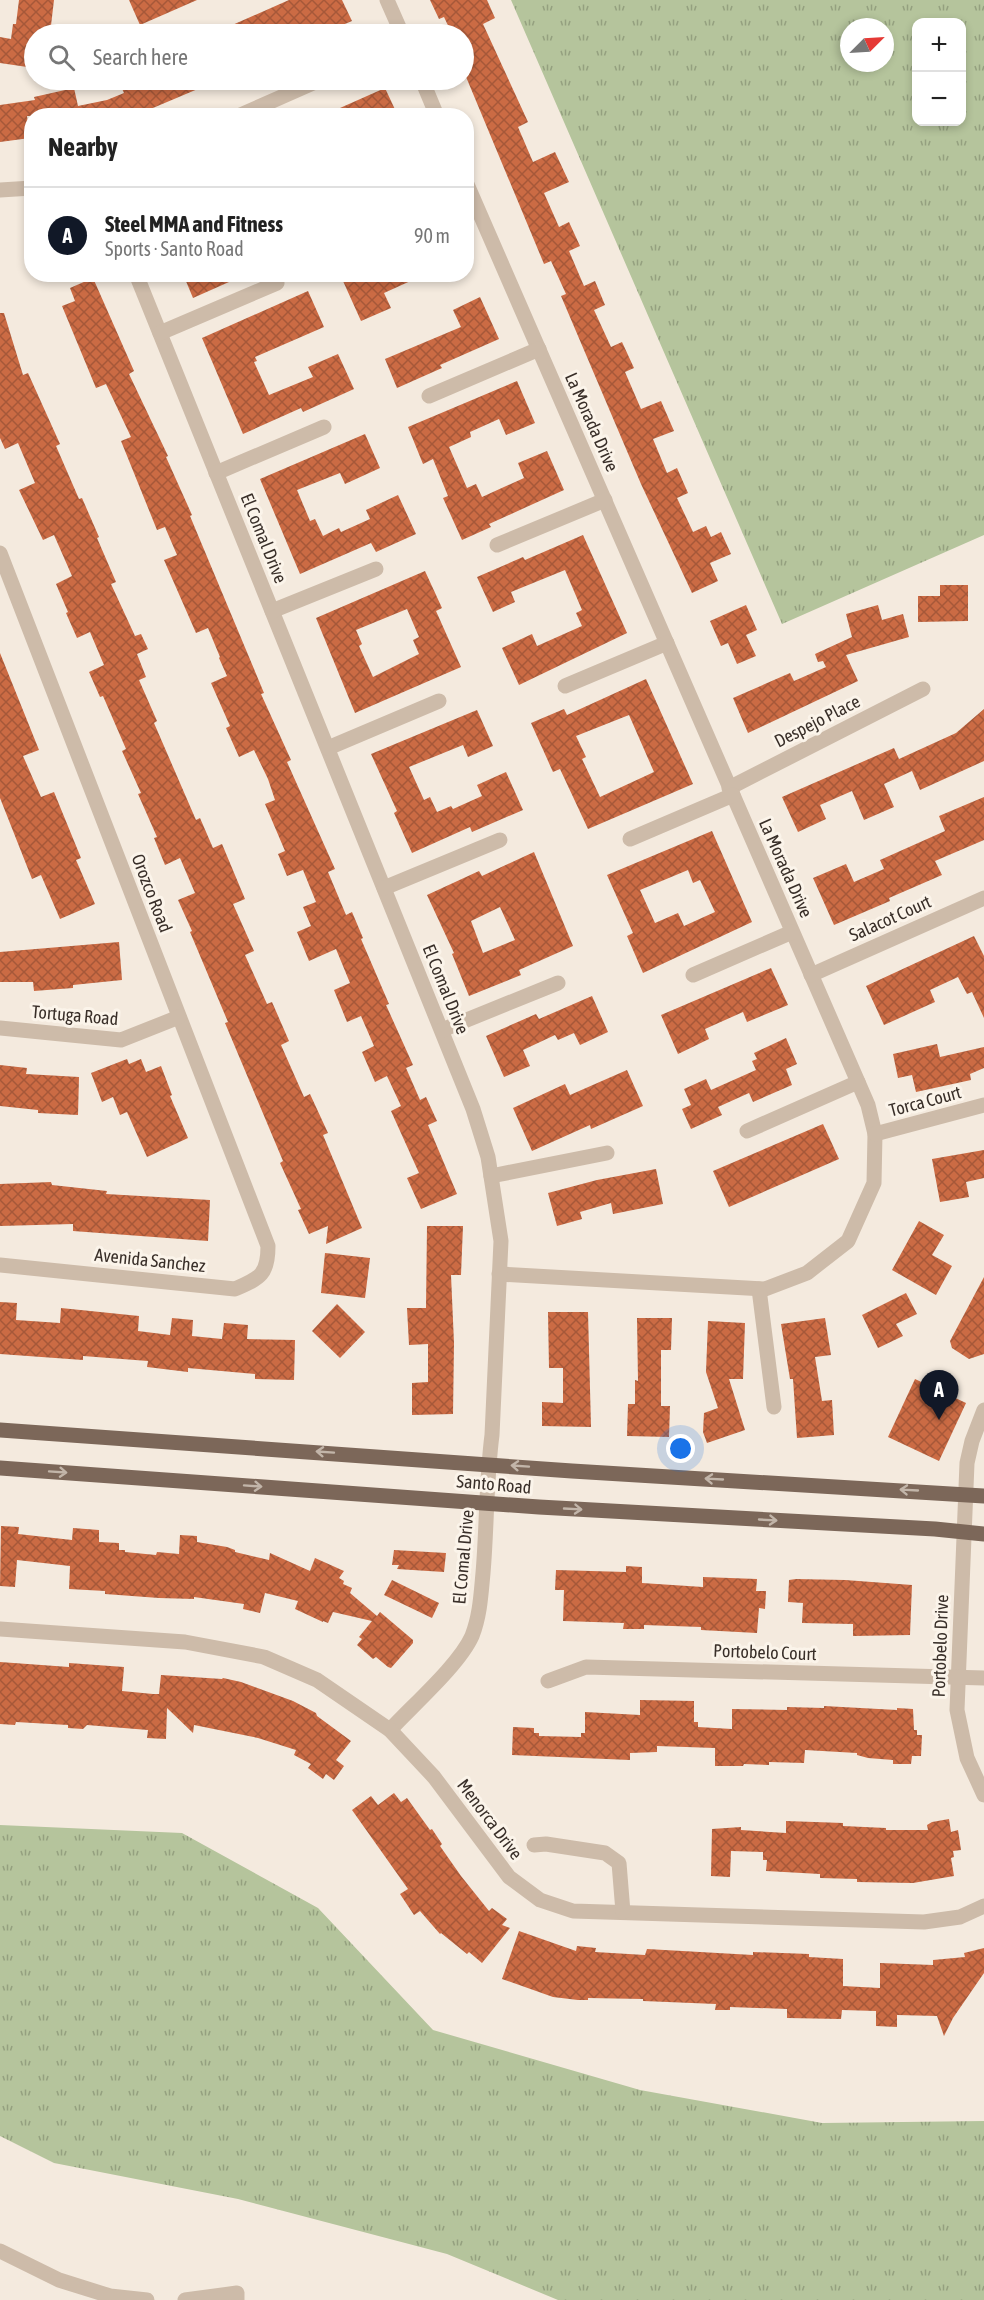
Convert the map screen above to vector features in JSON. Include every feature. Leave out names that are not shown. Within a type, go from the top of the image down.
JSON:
[{"type":"main road","name":"Santo Road","points":[[0,1430],[984,1496]]},
{"type":"main road","name":"Santo Road","points":[[0,1468],[984,1534]]},
{"type":"street","points":[[387,0],[398,24]]},
{"type":"street","points":[[256,108],[297,90]]},
{"type":"street","points":[[426,90],[434,108]]},
{"type":"street","points":[[0,190],[24,188]]},
{"type":"street","name":"La Morada Drive","points":[[474,211],[539,349],[858,1082],[868,1106],[875,1134],[874,1183],[848,1241],[807,1273],[765,1289],[499,1274]]},
{"type":"street","name":"El Comal Drive","points":[[139,282],[442,1030],[473,1109],[488,1157],[501,1241],[492,1435],[488,1464],[480,1607],[471,1636],[457,1659],[390,1730]]},
{"type":"street","points":[[160,333],[277,283]]},
{"type":"street","points":[[429,396],[539,349]]},
{"type":"street","points":[[216,473],[324,427]]},
{"type":"street","points":[[497,545],[605,500]]},
{"type":"street","name":"Orozco Road","points":[[0,553],[3,573],[268,1246]]},
{"type":"street","points":[[272,610],[376,569]]},
{"type":"street","points":[[565,686],[667,643]]},
{"type":"street","name":"Despejo Place","points":[[630,839],[731,791],[923,689]]},
{"type":"street","points":[[328,748],[439,701]]},
{"type":"street","points":[[384,888],[500,840]]},
{"type":"street","name":"Salacot Court","points":[[811,975],[984,898]]},
{"type":"street","points":[[693,975],[792,932]]},
{"type":"street","points":[[442,1030],[558,983]]},
{"type":"street","name":"Tortuga Road","points":[[0,1028],[121,1040],[179,1017]]},
{"type":"street","points":[[747,1131],[858,1082]]},
{"type":"street","name":"Torca Court","points":[[875,1134],[984,1105]]},
{"type":"street","points":[[491,1176],[607,1153]]},
{"type":"street","name":"Avenida Sanchez","points":[[0,1265],[235,1289],[259,1278],[268,1265],[268,1246]]},
{"type":"street","points":[[759,1289],[774,1407]]},
{"type":"street","name":"Portobelo Drive","points":[[984,1410],[972,1441],[967,1463],[957,1678],[957,1710],[967,1758],[984,1795]]},
{"type":"street","name":"Menorca Drive","points":[[0,1629],[185,1642],[264,1657],[317,1680],[390,1730],[434,1777],[509,1877],[540,1900],[573,1911],[924,1922],[960,1917],[984,1906]]},
{"type":"street","name":"Portobelo Court","points":[[548,1681],[586,1667],[984,1678]]},
{"type":"street","points":[[534,1845],[546,1844],[605,1853],[619,1863],[623,1912]]},
{"type":"street","points":[[0,2251],[59,2280],[110,2296],[147,2300]]},
{"type":"street","points":[[185,2300],[237,2296]]},
{"type":"green space","points":[[511,0],[984,0],[984,535],[782,624]]},
{"type":"green space","points":[[0,1825],[182,1833],[318,1908],[433,2030],[640,2090],[822,2123],[984,2121],[984,2300],[558,2300],[447,2254],[238,2199],[54,2163],[0,2136]]},
{"type":"building","points":[[19,0],[54,0],[51,24],[24,24],[24,67],[0,63],[0,37],[11,39],[13,24],[16,24]]},
{"type":"building","points":[[129,0],[197,0],[142,24],[140,24]]},
{"type":"building","points":[[289,0],[342,0],[352,21],[345,24],[235,24]]},
{"type":"building","points":[[430,0],[487,0],[495,18],[483,24],[528,122],[518,127],[533,162],[555,152],[569,182],[544,193],[559,227],[569,222],[580,246],[569,251],[584,286],[595,281],[605,305],[594,310],[611,347],[622,342],[634,368],[625,372],[641,409],[661,401],[674,431],[653,439],[667,473],[677,468],[688,493],[677,498],[693,532],[706,526],[711,537],[721,532],[731,554],[710,563],[718,581],[692,593],[641,484],[561,296],[566,294],[551,261],[544,264],[472,90],[474,90],[474,24],[447,24],[444,17],[439,19]]},
{"type":"building","points":[[65,90],[74,90],[78,106],[107,100],[124,93],[123,90],[195,90],[153,108],[24,108],[24,139],[0,142],[0,105],[35,100],[34,97]]},
{"type":"building","points":[[380,90],[386,90],[394,108],[340,108]]},
{"type":"building","points":[[84,282],[95,282],[134,371],[129,374],[168,456],[166,457],[264,693],[261,694],[291,760],[287,762],[335,869],[328,872],[346,915],[352,912],[389,1004],[386,1005],[413,1065],[406,1068],[420,1100],[426,1097],[437,1121],[428,1125],[457,1194],[421,1209],[407,1178],[419,1173],[391,1111],[401,1106],[387,1076],[375,1082],[362,1052],[374,1046],[361,1016],[347,1022],[334,990],[350,983],[336,949],[309,961],[297,932],[311,926],[303,907],[316,902],[303,870],[287,876],[278,854],[285,851],[265,804],[275,800],[254,750],[239,757],[226,728],[230,726],[211,683],[227,676],[208,628],[196,633],[164,560],[177,555],[165,527],[157,530],[121,441],[131,437],[106,384],[96,388],[62,306],[75,301],[70,288]]},
{"type":"building","points":[[186,282],[229,282],[193,298]]},
{"type":"building","points":[[343,282],[408,282],[384,293],[391,308],[361,321]]},
{"type":"building","points":[[308,291],[324,327],[255,357],[257,361],[254,362],[269,395],[313,377],[308,367],[338,354],[354,389],[303,412],[301,408],[243,434],[202,338]]},
{"type":"building","points":[[480,297],[499,339],[440,365],[442,368],[397,388],[385,359],[461,327],[453,310]]},
{"type":"building","points":[[0,313],[4,313],[23,375],[28,373],[60,444],[56,446],[79,499],[82,498],[99,537],[97,538],[116,582],[111,584],[135,636],[141,634],[148,649],[137,654],[146,677],[139,680],[157,721],[154,723],[196,820],[200,818],[213,848],[222,844],[245,899],[233,904],[254,951],[245,955],[267,1004],[272,1002],[289,1041],[281,1045],[304,1097],[310,1094],[328,1133],[323,1135],[362,1228],[326,1244],[328,1226],[309,1234],[298,1210],[301,1209],[280,1163],[283,1161],[225,1023],[228,1022],[178,900],[195,893],[180,858],[165,865],[154,838],[157,837],[138,794],[141,793],[122,751],[126,749],[103,696],[100,697],[89,672],[104,665],[90,632],[77,638],[66,613],[68,612],[56,584],[72,576],[54,535],[43,540],[19,490],[35,483],[18,443],[5,449],[0,438]]},
{"type":"building","points":[[517,381],[535,423],[506,435],[499,419],[470,432],[471,437],[449,447],[467,488],[476,484],[482,497],[524,478],[518,463],[547,451],[564,490],[489,524],[491,527],[462,540],[443,498],[448,496],[433,459],[423,464],[408,427]]},
{"type":"building","points":[[365,434],[380,468],[345,484],[340,473],[297,490],[310,521],[315,519],[323,536],[339,528],[341,532],[370,519],[366,510],[398,495],[416,534],[376,552],[371,543],[300,574],[260,479]]},
{"type":"building","points":[[583,535],[627,633],[519,685],[502,648],[532,634],[537,646],[582,626],[576,613],[582,610],[565,570],[511,592],[515,602],[493,612],[477,577],[523,557],[525,560]]},
{"type":"building","points":[[425,571],[442,608],[436,611],[461,667],[355,713],[316,618]],"holes":[[[407,609],[419,637],[413,640],[419,654],[373,677],[359,646],[362,644],[356,630]]]},
{"type":"building","points":[[940,585],[968,585],[968,621],[918,622],[918,596],[940,596]]},
{"type":"building","points":[[746,605],[757,630],[746,635],[756,656],[737,664],[728,643],[721,646],[710,621]]},
{"type":"building","points":[[878,605],[882,620],[903,614],[909,637],[846,655],[858,681],[748,733],[733,698],[790,673],[794,681],[826,667],[823,661],[818,662],[815,654],[852,637],[846,614]]},
{"type":"building","points":[[0,653],[39,750],[23,756],[41,797],[54,792],[81,858],[76,860],[95,904],[60,919],[41,875],[32,879],[0,798]]},
{"type":"building","points":[[646,679],[693,784],[588,829],[560,769],[553,772],[531,723],[564,709],[567,715]],"holes":[[[629,715],[654,772],[600,797],[582,759],[586,757],[576,736]]]},
{"type":"building","points":[[984,709],[984,761],[920,790],[912,771],[884,784],[894,807],[864,820],[852,791],[820,805],[826,819],[798,832],[782,797],[894,748],[899,759],[956,733]]},
{"type":"building","points":[[477,710],[493,746],[468,757],[463,745],[409,767],[424,800],[430,797],[437,812],[451,806],[453,809],[482,796],[477,785],[506,772],[523,810],[472,832],[470,827],[412,853],[394,813],[397,811],[371,754]]},
{"type":"building","points":[[984,797],[984,840],[935,861],[942,875],[834,925],[813,878],[846,864],[854,882],[884,869],[880,860],[945,831],[939,816]]},
{"type":"building","points":[[712,831],[752,922],[643,973],[627,936],[633,933],[607,875]],"holes":[[[688,870],[693,883],[700,880],[715,912],[684,926],[678,913],[655,923],[640,890]]]},
{"type":"building","points":[[534,852],[573,946],[519,970],[521,975],[469,996],[452,954],[454,953],[427,895],[479,871],[482,876]],"holes":[[[500,907],[515,940],[483,953],[471,921]]]},
{"type":"building","points":[[974,936],[984,956],[984,1018],[972,992],[967,994],[958,977],[930,990],[935,1002],[884,1025],[866,986]]},
{"type":"building","points":[[119,942],[122,980],[73,985],[73,988],[34,991],[33,982],[0,982],[0,952]]},
{"type":"building","points":[[771,968],[788,1005],[747,1022],[743,1012],[705,1029],[709,1039],[678,1054],[661,1015]]},
{"type":"building","points":[[592,996],[608,1032],[580,1045],[574,1033],[558,1040],[555,1035],[523,1050],[530,1066],[504,1077],[486,1036],[536,1014],[539,1019]]},
{"type":"building","points":[[786,1038],[797,1064],[786,1069],[792,1085],[753,1102],[749,1093],[718,1107],[722,1115],[691,1129],[682,1109],[691,1105],[684,1089],[706,1079],[711,1090],[756,1070],[752,1061],[757,1059],[754,1053]]},
{"type":"building","points":[[937,1044],[940,1057],[984,1047],[984,1068],[970,1074],[971,1080],[916,1092],[912,1075],[898,1078],[893,1054]]},
{"type":"building","points":[[127,1059],[129,1064],[141,1059],[146,1072],[161,1066],[172,1095],[170,1096],[188,1138],[147,1157],[127,1112],[120,1115],[113,1097],[102,1102],[91,1073]]},
{"type":"building","points":[[0,1065],[27,1068],[26,1074],[79,1077],[78,1115],[38,1113],[38,1110],[0,1106]]},
{"type":"building","points":[[627,1070],[643,1106],[591,1129],[590,1125],[532,1151],[513,1108],[565,1084],[570,1095]]},
{"type":"building","points":[[823,1124],[839,1159],[729,1207],[713,1171]]},
{"type":"building","points":[[984,1150],[984,1178],[966,1182],[969,1197],[940,1202],[932,1159]]},
{"type":"building","points":[[656,1169],[663,1204],[613,1214],[611,1203],[580,1212],[582,1219],[557,1226],[548,1193],[597,1180]]},
{"type":"building","points":[[51,1182],[52,1185],[107,1191],[106,1194],[210,1200],[208,1241],[73,1231],[73,1224],[0,1226],[0,1184]]},
{"type":"building","points":[[919,1221],[944,1235],[932,1255],[952,1266],[936,1295],[892,1270]]},
{"type":"building","points":[[427,1226],[463,1226],[461,1275],[451,1275],[454,1343],[453,1414],[412,1415],[412,1383],[428,1382],[428,1344],[409,1345],[407,1308],[426,1308]]},
{"type":"building","points":[[325,1253],[370,1258],[365,1298],[321,1293]]},
{"type":"building","points":[[984,1277],[984,1354],[969,1359],[952,1348],[950,1341]]},
{"type":"building","points":[[906,1293],[917,1314],[896,1324],[903,1336],[878,1348],[862,1315]]},
{"type":"building","points":[[0,1302],[17,1303],[16,1320],[60,1323],[61,1308],[139,1316],[138,1331],[170,1335],[172,1318],[193,1320],[192,1336],[222,1339],[224,1323],[248,1325],[247,1339],[295,1340],[294,1380],[255,1379],[255,1374],[188,1368],[188,1372],[147,1367],[148,1361],[83,1356],[83,1360],[0,1354]]},
{"type":"building","points":[[337,1304],[365,1332],[340,1358],[312,1331]]},
{"type":"building","points":[[548,1312],[588,1312],[591,1427],[542,1426],[542,1402],[563,1403],[563,1368],[549,1368]]},
{"type":"building","points":[[637,1318],[672,1318],[671,1350],[661,1350],[661,1406],[670,1406],[669,1437],[627,1436],[628,1404],[635,1404],[635,1380],[638,1381]]},
{"type":"building","points":[[825,1318],[831,1355],[815,1357],[822,1401],[832,1400],[834,1435],[797,1438],[793,1379],[790,1379],[781,1324]]},
{"type":"building","points":[[708,1321],[745,1323],[743,1379],[729,1379],[745,1430],[707,1443],[703,1432],[704,1413],[718,1408],[706,1372]]},
{"type":"building","points":[[915,1379],[966,1403],[939,1461],[888,1437]]},
{"type":"building","points":[[1,1526],[19,1527],[18,1534],[72,1540],[73,1528],[99,1530],[99,1542],[119,1543],[119,1550],[125,1550],[125,1552],[156,1555],[157,1552],[179,1554],[180,1535],[197,1536],[197,1542],[227,1547],[235,1552],[269,1560],[270,1553],[310,1571],[315,1558],[344,1571],[339,1578],[344,1581],[343,1584],[352,1588],[350,1593],[377,1616],[380,1612],[413,1640],[413,1643],[391,1668],[376,1657],[373,1659],[357,1645],[362,1639],[359,1637],[372,1621],[333,1612],[328,1623],[323,1622],[295,1609],[298,1601],[265,1593],[260,1613],[243,1609],[244,1604],[194,1597],[194,1599],[159,1598],[69,1589],[70,1566],[17,1560],[15,1587],[0,1586]]},
{"type":"building","points":[[394,1550],[446,1553],[444,1572],[397,1569],[399,1565],[392,1565]]},
{"type":"building","points":[[626,1566],[642,1567],[642,1583],[703,1587],[703,1577],[757,1579],[756,1591],[766,1591],[765,1609],[759,1608],[757,1633],[701,1630],[701,1627],[644,1625],[644,1629],[623,1629],[624,1623],[563,1621],[564,1590],[555,1590],[556,1570],[626,1572]]},
{"type":"building","points":[[392,1580],[439,1603],[432,1618],[384,1595]]},
{"type":"building","points":[[789,1580],[912,1585],[910,1635],[853,1636],[853,1624],[802,1623],[803,1603],[788,1602]]},
{"type":"building","points":[[0,1662],[69,1667],[69,1663],[124,1667],[122,1691],[153,1694],[159,1694],[161,1675],[223,1678],[241,1682],[293,1701],[316,1713],[351,1741],[336,1760],[344,1766],[334,1780],[326,1774],[323,1779],[308,1768],[311,1764],[294,1755],[296,1750],[258,1738],[194,1725],[193,1733],[167,1708],[166,1739],[147,1738],[148,1730],[87,1725],[83,1729],[68,1728],[68,1725],[16,1722],[15,1725],[0,1724]]},
{"type":"building","points":[[640,1700],[694,1701],[694,1722],[698,1722],[698,1727],[732,1729],[732,1709],[787,1710],[787,1707],[824,1708],[824,1706],[913,1709],[914,1730],[917,1730],[917,1735],[922,1735],[921,1756],[912,1756],[911,1764],[893,1764],[893,1760],[868,1758],[857,1755],[857,1753],[805,1750],[804,1763],[769,1762],[769,1765],[715,1766],[715,1748],[657,1746],[657,1752],[630,1753],[630,1760],[512,1755],[513,1727],[534,1728],[534,1733],[539,1733],[539,1736],[581,1737],[581,1733],[585,1733],[585,1712],[640,1715]]},
{"type":"building","points":[[394,1793],[401,1802],[407,1798],[430,1830],[432,1829],[442,1844],[440,1846],[489,1911],[492,1908],[507,1919],[502,1925],[510,1928],[482,1963],[440,1934],[420,1911],[414,1915],[400,1894],[408,1889],[352,1810],[371,1796],[378,1805]]},
{"type":"building","points":[[949,1819],[951,1832],[958,1830],[961,1850],[953,1851],[954,1857],[951,1858],[954,1876],[913,1883],[857,1882],[857,1879],[820,1878],[820,1874],[766,1871],[767,1860],[763,1860],[763,1852],[731,1851],[730,1877],[711,1876],[712,1829],[741,1827],[741,1830],[786,1833],[786,1821],[843,1823],[843,1826],[886,1828],[886,1830],[928,1830],[927,1825],[932,1822]]},
{"type":"building","points":[[519,1931],[576,1951],[577,1946],[596,1948],[595,1952],[645,1955],[647,1949],[753,1955],[753,1952],[809,1954],[809,1957],[843,1959],[843,1986],[880,1988],[880,1963],[933,1965],[933,1960],[965,1957],[964,1953],[984,1948],[984,1973],[953,2018],[944,2036],[937,2016],[897,2015],[897,2027],[876,2026],[876,2011],[842,2010],[841,2019],[787,2018],[787,2009],[730,2007],[730,2010],[715,2010],[716,2004],[643,2001],[643,1999],[588,1998],[588,2000],[578,2000],[553,1997],[502,1979]]},
{"type":"place","name":"Steel MMA and Fitness","points":[[939,1420]]}]
